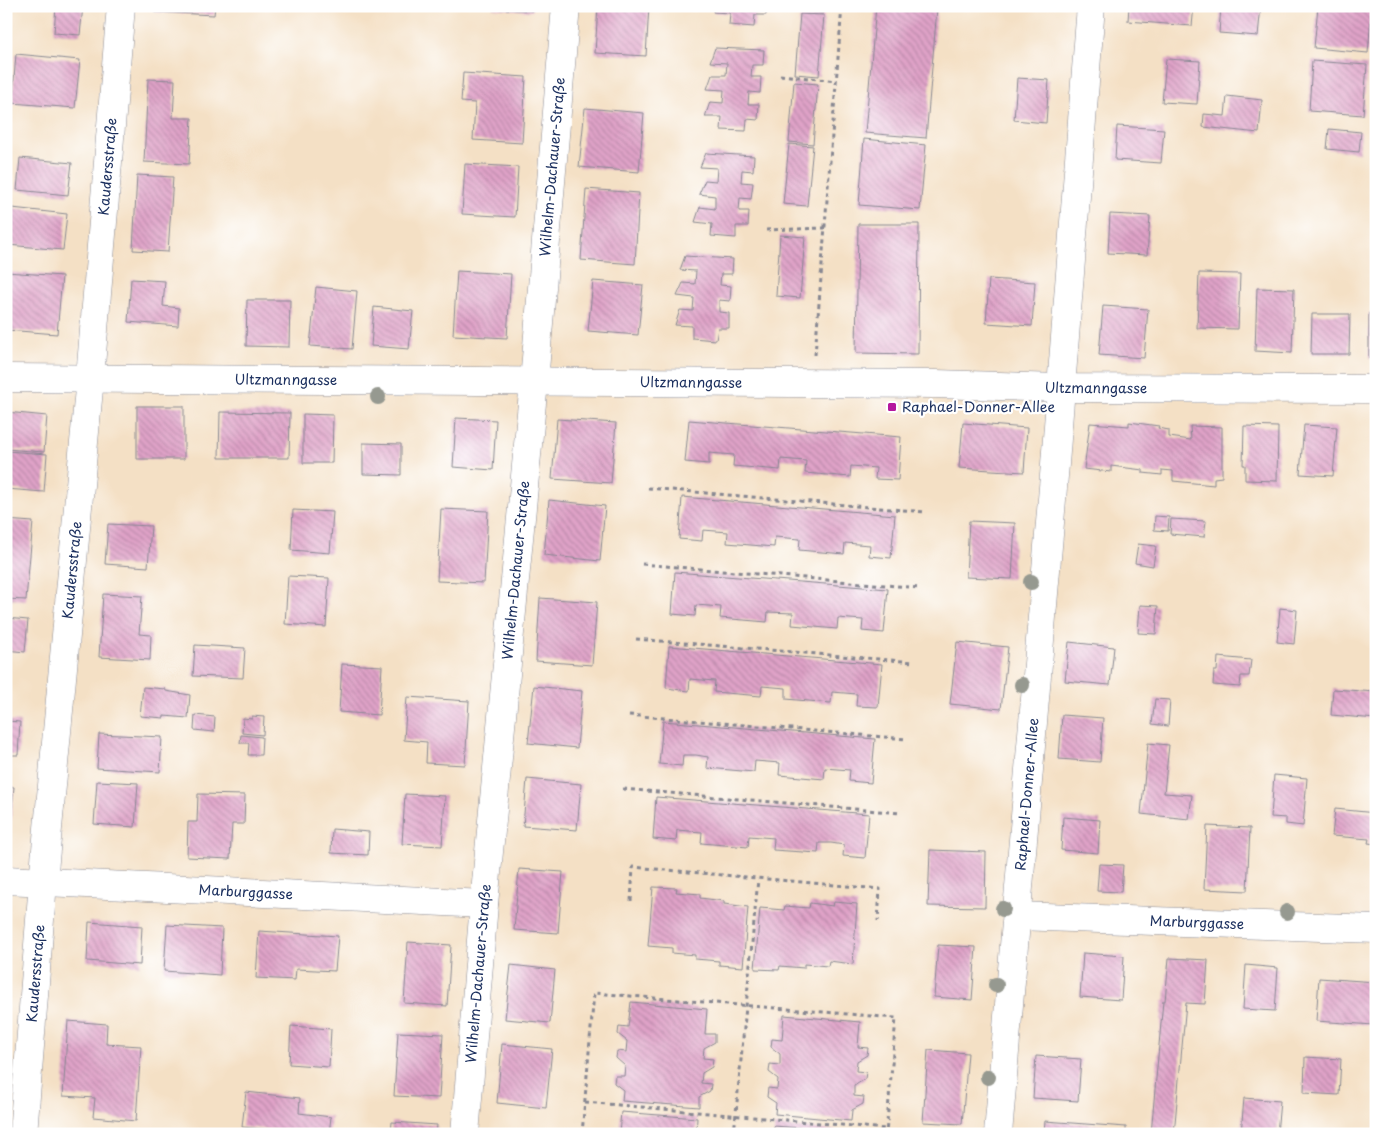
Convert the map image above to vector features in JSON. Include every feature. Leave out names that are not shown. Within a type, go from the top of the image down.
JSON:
[{"type":"street","name":"Kaudersstraße","points":[[23,1134],[121,6]]},
{"type":"street","name":"Wilhelm-Dachauer-Straße","points":[[465,1134],[484,904],[534,382],[566,6]]},
{"type":"street","name":"Raphael-Donner-Allee","points":[[998,1134],[1091,6]]},
{"type":"street","name":"Ultzmanngasse","points":[[6,378],[936,384],[1060,388],[1376,390]]},
{"type":"street","name":"Marburggasse","points":[[6,880],[484,904]]},
{"type":"street","name":"Marburggasse","points":[[1017,916],[1376,929]]},
{"type":"path","points":[[813,383],[842,6]]},
{"type":"path","points":[[780,75],[837,81]]},
{"type":"path","points":[[766,230],[825,228]]},
{"type":"path","points":[[648,488],[926,512]]},
{"type":"path","points":[[642,564],[920,588]]},
{"type":"path","points":[[636,639],[914,662]]},
{"type":"path","points":[[629,715],[907,739]]},
{"type":"path","points":[[623,789],[901,813]]},
{"type":"path","points":[[631,901],[633,868],[880,889],[878,921]]},
{"type":"path","points":[[734,1134],[758,879]]},
{"type":"path","points":[[582,1134],[594,993],[896,1018],[886,1134]]},
{"type":"path","points":[[585,1102],[886,1129]]},
{"type":"building","points":[[56,6],[83,6],[80,35],[54,33]]},
{"type":"building","points":[[154,6],[215,6],[214,15],[154,12]]},
{"type":"building","points":[[493,6],[533,6],[532,11],[493,8]]},
{"type":"building","points":[[598,6],[649,6],[646,56],[595,53]]},
{"type":"building","points":[[715,6],[767,6],[766,15],[755,15],[754,27],[729,25],[730,13],[713,12]]},
{"type":"building","points":[[801,6],[825,6],[824,13],[800,11]]},
{"type":"building","points":[[876,6],[937,8],[926,138],[865,133]]},
{"type":"building","points":[[1129,6],[1194,6],[1192,26],[1128,21]]},
{"type":"building","points":[[1221,6],[1261,6],[1258,36],[1219,33]]},
{"type":"building","points":[[1318,6],[1372,6],[1368,53],[1314,48]]},
{"type":"building","points":[[800,14],[824,15],[819,76],[795,74]]},
{"type":"building","points":[[715,48],[764,50],[763,65],[752,65],[751,77],[761,77],[760,93],[749,92],[748,104],[759,104],[758,120],[747,119],[746,131],[721,130],[722,117],[705,117],[710,102],[723,103],[724,90],[707,89],[712,75],[726,75],[727,63],[710,62]]},
{"type":"building","points":[[16,54],[80,60],[75,108],[12,103]]},
{"type":"building","points":[[1166,59],[1200,61],[1197,104],[1162,102]]},
{"type":"building","points":[[1312,61],[1367,65],[1363,115],[1309,111]]},
{"type":"building","points":[[463,73],[526,77],[522,143],[473,140],[475,103],[461,102]]},
{"type":"building","points":[[1017,78],[1049,80],[1046,123],[1014,120]]},
{"type":"building","points":[[148,79],[175,80],[173,118],[192,118],[189,164],[144,162]]},
{"type":"building","points":[[794,82],[818,84],[813,144],[789,142]]},
{"type":"building","points":[[1227,96],[1262,100],[1259,133],[1203,127],[1204,114],[1225,116]]},
{"type":"building","points":[[585,108],[644,113],[639,172],[579,167]]},
{"type":"building","points":[[1117,126],[1164,129],[1161,163],[1115,160]]},
{"type":"building","points":[[1329,129],[1361,132],[1359,152],[1327,149]]},
{"type":"building","points":[[864,139],[926,145],[920,210],[859,205]]},
{"type":"building","points":[[789,144],[813,146],[807,206],[783,204]]},
{"type":"building","points":[[706,153],[754,156],[753,171],[742,170],[741,182],[753,183],[751,199],[740,198],[739,211],[749,211],[748,226],[736,226],[736,238],[711,236],[712,224],[695,222],[700,207],[715,209],[715,196],[699,194],[705,180],[716,181],[717,168],[700,167]]},
{"type":"building","points":[[20,158],[72,163],[68,195],[17,190]]},
{"type":"building","points":[[465,164],[518,167],[515,217],[462,214]]},
{"type":"building","points":[[137,175],[173,177],[168,252],[133,250]]},
{"type":"building","points":[[586,189],[639,193],[635,264],[581,260]]},
{"type":"building","points":[[12,208],[67,214],[63,250],[8,245]]},
{"type":"building","points":[[1110,214],[1150,216],[1147,255],[1108,253]]},
{"type":"building","points":[[858,224],[919,224],[918,354],[856,353]]},
{"type":"building","points":[[780,235],[805,237],[800,298],[776,296]]},
{"type":"building","points":[[685,256],[733,259],[732,274],[721,274],[720,285],[731,286],[730,301],[719,300],[719,312],[729,313],[729,328],[718,328],[716,340],[692,338],[692,326],[675,325],[680,310],[693,311],[694,298],[677,296],[683,283],[695,284],[696,271],[680,270]]},
{"type":"building","points":[[457,271],[511,274],[507,338],[453,335]]},
{"type":"building","points":[[6,272],[62,276],[57,334],[6,330]]},
{"type":"building","points":[[1199,273],[1240,274],[1238,329],[1197,328]]},
{"type":"building","points":[[131,279],[165,281],[163,306],[179,308],[178,326],[128,322]]},
{"type":"building","points":[[989,279],[1035,282],[1032,326],[986,323]]},
{"type":"building","points":[[593,281],[643,285],[638,335],[588,331]]},
{"type":"building","points":[[316,287],[357,291],[352,349],[310,346]]},
{"type":"building","points":[[1257,288],[1294,289],[1292,353],[1255,351]]},
{"type":"building","points":[[247,300],[290,300],[289,347],[246,346]]},
{"type":"building","points":[[1103,306],[1148,309],[1144,358],[1099,355]]},
{"type":"building","points":[[374,307],[413,311],[409,349],[371,346]]},
{"type":"building","points":[[1369,313],[1376,313],[1376,358],[1369,358]]},
{"type":"building","points":[[1312,314],[1350,314],[1349,354],[1311,354]]},
{"type":"building","points":[[137,406],[184,406],[184,459],[137,459]]},
{"type":"building","points":[[6,412],[47,416],[44,452],[6,449]]},
{"type":"building","points":[[220,412],[290,413],[289,458],[219,458]]},
{"type":"building","points":[[303,414],[333,415],[332,463],[303,463]]},
{"type":"building","points":[[456,418],[496,420],[493,470],[453,467]]},
{"type":"building","points":[[557,419],[616,423],[611,483],[552,479]]},
{"type":"building","points":[[689,420],[901,437],[898,480],[875,479],[876,468],[851,466],[850,477],[805,473],[806,461],[781,459],[780,470],[733,466],[734,455],[709,453],[709,464],[685,462]]},
{"type":"building","points":[[1129,422],[1159,426],[1158,428],[1169,430],[1169,437],[1191,440],[1190,426],[1222,427],[1222,477],[1214,478],[1214,485],[1173,481],[1173,471],[1162,470],[1162,475],[1143,473],[1143,470],[1111,466],[1111,472],[1084,469],[1090,423],[1129,426]]},
{"type":"building","points":[[963,423],[1027,428],[1024,472],[959,468]]},
{"type":"building","points":[[1304,425],[1337,427],[1333,476],[1300,474]]},
{"type":"building","points":[[1244,426],[1278,427],[1277,481],[1245,480],[1245,465],[1243,465]]},
{"type":"building","points":[[363,443],[401,444],[401,475],[363,474]]},
{"type":"building","points":[[6,451],[47,454],[44,492],[6,489]]},
{"type":"building","points":[[682,497],[895,515],[891,558],[869,556],[870,545],[845,543],[844,554],[799,550],[800,539],[775,537],[774,547],[727,543],[728,532],[703,530],[702,541],[679,539]]},
{"type":"building","points":[[549,500],[605,506],[600,561],[544,555]]},
{"type":"building","points":[[441,509],[488,511],[484,583],[437,581]]},
{"type":"building","points":[[293,510],[333,512],[330,553],[291,550]]},
{"type":"building","points":[[1155,516],[1169,517],[1168,531],[1154,530]]},
{"type":"building","points":[[1171,519],[1206,521],[1204,537],[1170,534]]},
{"type":"building","points":[[6,520],[33,522],[26,600],[6,599]]},
{"type":"building","points":[[969,521],[1015,523],[1012,579],[966,577]]},
{"type":"building","points":[[108,524],[151,526],[148,567],[105,564]]},
{"type":"building","points":[[1138,544],[1156,546],[1153,566],[1135,563]]},
{"type":"building","points":[[675,572],[888,589],[884,633],[862,631],[863,620],[838,618],[837,629],[792,625],[793,613],[768,612],[767,622],[720,618],[721,607],[696,605],[695,616],[672,614]]},
{"type":"building","points":[[288,576],[329,578],[326,627],[285,624]]},
{"type":"building","points":[[103,594],[142,596],[139,634],[151,635],[150,660],[99,657]]},
{"type":"building","points":[[540,598],[597,602],[592,665],[536,661]]},
{"type":"building","points":[[1140,605],[1158,606],[1156,634],[1138,633]]},
{"type":"building","points":[[1280,608],[1297,610],[1294,644],[1277,642]]},
{"type":"building","points":[[6,618],[28,620],[25,652],[6,650]]},
{"type":"building","points":[[957,642],[1008,647],[1001,709],[950,704]]},
{"type":"building","points":[[1069,642],[1114,647],[1110,685],[1065,681]]},
{"type":"building","points":[[195,645],[245,648],[243,678],[193,676]]},
{"type":"building","points":[[669,646],[882,664],[878,707],[856,706],[857,694],[832,692],[831,703],[786,699],[786,688],[762,686],[761,696],[714,692],[715,681],[690,679],[689,691],[666,688]]},
{"type":"building","points":[[1218,657],[1251,660],[1249,676],[1241,676],[1240,687],[1213,685]]},
{"type":"building","points":[[342,664],[382,666],[379,715],[339,712]]},
{"type":"building","points":[[534,686],[582,691],[577,748],[528,743]]},
{"type":"building","points":[[143,687],[165,689],[166,691],[190,695],[188,718],[140,716]]},
{"type":"building","points":[[1333,689],[1376,692],[1376,719],[1331,715]]},
{"type":"building","points":[[407,697],[469,701],[465,765],[426,763],[427,742],[404,740]]},
{"type":"building","points":[[1155,699],[1170,700],[1168,726],[1152,724]]},
{"type":"building","points":[[195,715],[215,717],[214,732],[194,730]]},
{"type":"building","points":[[1062,715],[1103,718],[1100,762],[1059,759]]},
{"type":"building","points":[[252,716],[264,717],[263,735],[242,733],[243,718],[252,719]]},
{"type":"building","points":[[6,721],[20,722],[18,755],[6,755]]},
{"type":"building","points":[[663,721],[875,739],[871,783],[849,781],[850,770],[825,768],[824,779],[779,775],[780,763],[755,761],[754,772],[707,768],[708,757],[696,755],[683,755],[682,766],[659,764]]},
{"type":"building","points":[[99,734],[162,737],[160,772],[97,768]]},
{"type":"building","points":[[241,735],[262,737],[261,755],[248,755],[249,743],[240,743]]},
{"type":"building","points":[[1148,743],[1169,745],[1164,793],[1192,795],[1189,819],[1141,814]]},
{"type":"building","points":[[1274,775],[1307,778],[1303,826],[1286,824],[1286,818],[1271,817]]},
{"type":"building","points":[[527,779],[581,784],[577,830],[523,826]]},
{"type":"building","points":[[97,781],[138,783],[135,827],[94,824]]},
{"type":"building","points":[[6,786],[14,787],[10,828],[6,828]]},
{"type":"building","points":[[198,794],[245,795],[244,824],[232,824],[230,859],[187,857],[188,822],[197,822]]},
{"type":"building","points":[[405,794],[445,796],[442,846],[402,844]]},
{"type":"building","points":[[656,797],[869,814],[865,858],[843,856],[844,845],[831,843],[819,843],[818,853],[773,850],[774,838],[749,836],[748,847],[701,843],[702,832],[677,830],[676,841],[653,839]]},
{"type":"building","points":[[1335,809],[1376,813],[1376,844],[1368,843],[1369,839],[1332,836]]},
{"type":"building","points":[[1063,817],[1100,820],[1098,853],[1061,850]]},
{"type":"building","points":[[1207,826],[1250,828],[1247,891],[1204,889]]},
{"type":"building","points":[[332,829],[369,832],[368,855],[331,853]]},
{"type":"building","points":[[930,850],[986,852],[985,907],[928,906]]},
{"type":"building","points":[[1099,864],[1123,865],[1121,892],[1097,891]]},
{"type":"building","points":[[519,869],[563,872],[558,933],[514,930]]},
{"type":"building","points":[[653,887],[677,888],[676,892],[700,894],[700,898],[748,907],[743,967],[719,965],[719,961],[695,959],[695,955],[672,953],[672,948],[648,946]]},
{"type":"building","points":[[834,902],[857,904],[853,964],[829,961],[828,966],[804,964],[804,968],[780,966],[779,970],[755,969],[760,908],[784,910],[785,906],[809,908],[810,903],[833,906]]},
{"type":"building","points":[[89,922],[142,926],[140,965],[87,961]]},
{"type":"building","points":[[167,925],[222,928],[220,975],[164,971]]},
{"type":"building","points":[[259,931],[338,936],[335,971],[296,969],[295,980],[256,978]]},
{"type":"building","points":[[408,942],[451,945],[447,1006],[404,1003]]},
{"type":"building","points":[[938,945],[976,947],[972,1000],[934,997]]},
{"type":"building","points":[[1083,953],[1124,956],[1121,1000],[1080,997]]},
{"type":"building","points":[[1169,958],[1208,960],[1205,1004],[1186,1003],[1174,1134],[1151,1134],[1163,1001],[1165,1001]]},
{"type":"building","points":[[511,965],[555,970],[550,1023],[505,1019]]},
{"type":"building","points":[[1246,965],[1278,968],[1275,1011],[1243,1009]]},
{"type":"building","points":[[1319,978],[1376,982],[1374,1025],[1316,1021]]},
{"type":"building","points":[[631,1002],[707,1009],[705,1034],[715,1034],[715,1042],[704,1048],[703,1058],[713,1059],[712,1067],[702,1073],[701,1083],[711,1084],[710,1091],[699,1097],[699,1107],[622,1101],[623,1090],[614,1083],[615,1076],[624,1076],[625,1066],[616,1058],[617,1051],[626,1052],[627,1041],[618,1034],[619,1026],[628,1027]]},
{"type":"building","points":[[784,1015],[860,1022],[858,1047],[868,1048],[867,1055],[857,1061],[856,1071],[866,1072],[865,1079],[854,1086],[854,1096],[864,1097],[863,1104],[852,1110],[851,1121],[775,1114],[776,1103],[767,1097],[768,1088],[777,1089],[778,1079],[769,1072],[770,1064],[780,1065],[780,1054],[771,1047],[772,1039],[782,1040]]},
{"type":"building","points":[[68,1021],[107,1024],[106,1044],[141,1046],[136,1121],[93,1117],[95,1098],[63,1096]]},
{"type":"building","points":[[291,1026],[331,1029],[329,1067],[289,1064]]},
{"type":"building","points":[[398,1032],[443,1034],[439,1098],[394,1096]]},
{"type":"building","points":[[502,1044],[552,1049],[546,1108],[497,1103]]},
{"type":"building","points":[[928,1050],[968,1053],[962,1124],[923,1122]]},
{"type":"building","points":[[1036,1056],[1081,1059],[1078,1101],[1033,1098]]},
{"type":"building","points":[[1305,1057],[1341,1059],[1339,1095],[1304,1093]]},
{"type":"building","points":[[246,1092],[300,1098],[299,1113],[331,1117],[329,1134],[296,1134],[297,1132],[242,1127]]},
{"type":"building","points":[[1244,1098],[1280,1101],[1277,1134],[1241,1134]]},
{"type":"building","points":[[621,1112],[697,1118],[696,1134],[619,1134]]},
{"type":"building","points":[[1045,1121],[1126,1127],[1126,1134],[1064,1134],[1044,1132]]},
{"type":"building","points":[[392,1122],[437,1125],[436,1134],[391,1134]]},
{"type":"building","points":[[774,1126],[850,1132],[850,1134],[774,1134]]},
{"type":"place","name":"Raphael-Donner-Allee","points":[[892,407]]}]
